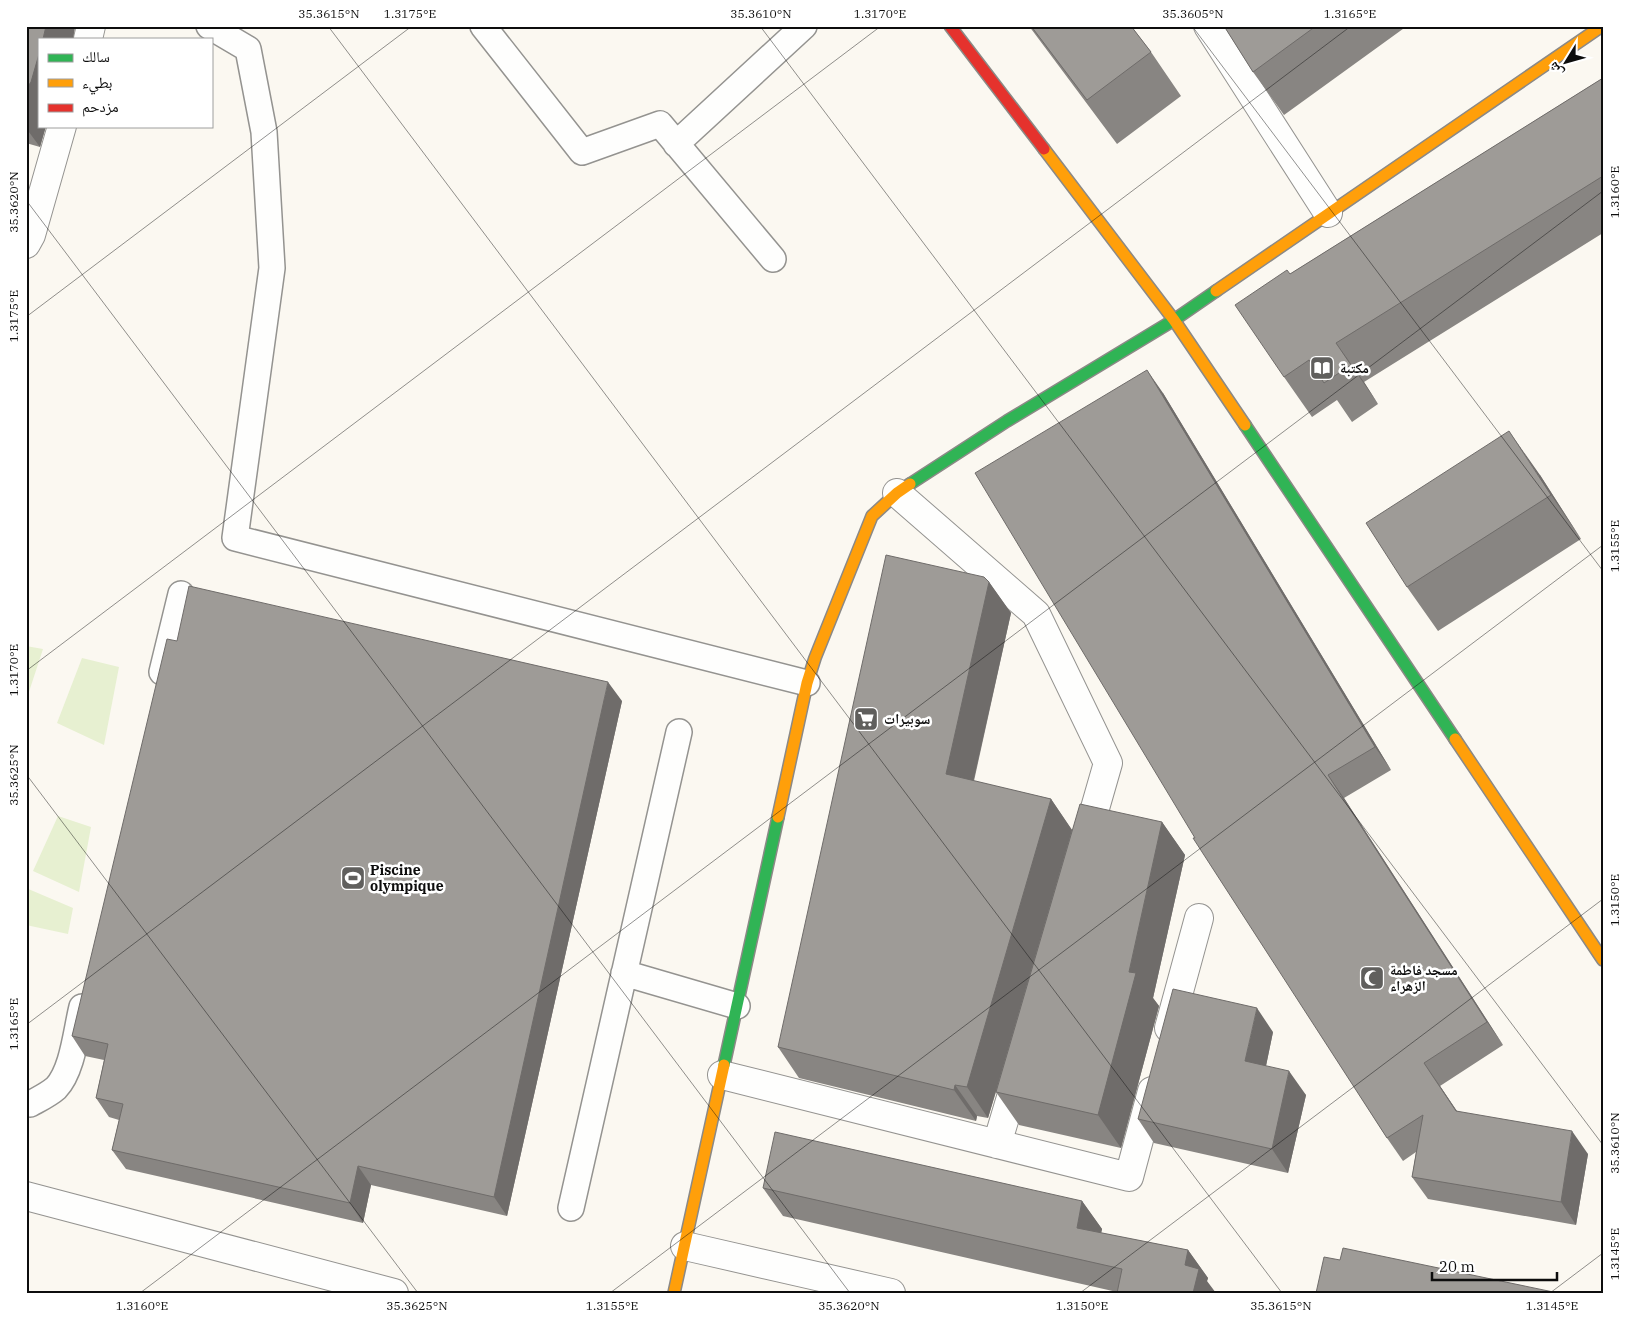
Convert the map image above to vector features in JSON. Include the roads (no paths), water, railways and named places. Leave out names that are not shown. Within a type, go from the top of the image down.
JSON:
[{"type":"main road","points":[[950,26],[1174,320],[1599,947]]},
{"type":"main road","points":[[674,1293],[808,682],[815,658],[872,516],[897,493],[1007,421],[1174,320],[1602,26]]},
{"type":"street","points":[[88,38],[92,26]]},
{"type":"street","points":[[1208,26],[1328,213]]},
{"type":"street","points":[[26,244],[61,128]]},
{"type":"street","points":[[897,493],[1036,614],[1108,763],[1078,868]]},
{"type":"street","points":[[722,1075],[1129,1177],[1199,918]]},
{"type":"street","points":[[997,1144],[1025,1049]]},
{"type":"street","points":[[26,1196],[394,1293]]},
{"type":"street","points":[[685,1246],[891,1293]]},
{"type":"lane","points":[[209,26],[248,48],[264,132],[272,268],[235,538],[808,682]]},
{"type":"lane","points":[[483,26],[582,152],[660,124],[773,259]]},
{"type":"lane","points":[[676,144],[804,26]]},
{"type":"lane","points":[[157,691],[181,594]]},
{"type":"lane","points":[[571,1208],[679,732]]},
{"type":"lane","points":[[624,973],[737,1006]]},
{"type":"lane","points":[[27,1107],[57,1087],[67,1071],[88,983]]},
{"type":"place","name":"مكتبة","points":[[1322,368]]},
{"type":"place","name":"سوبيرات","points":[[866,719]]},
{"type":"place","name":"Piscine olympique","points":[[353,878]]},
{"type":"place","name":"مسجد فاطمة الزهراء","points":[[1372,978]]}]
